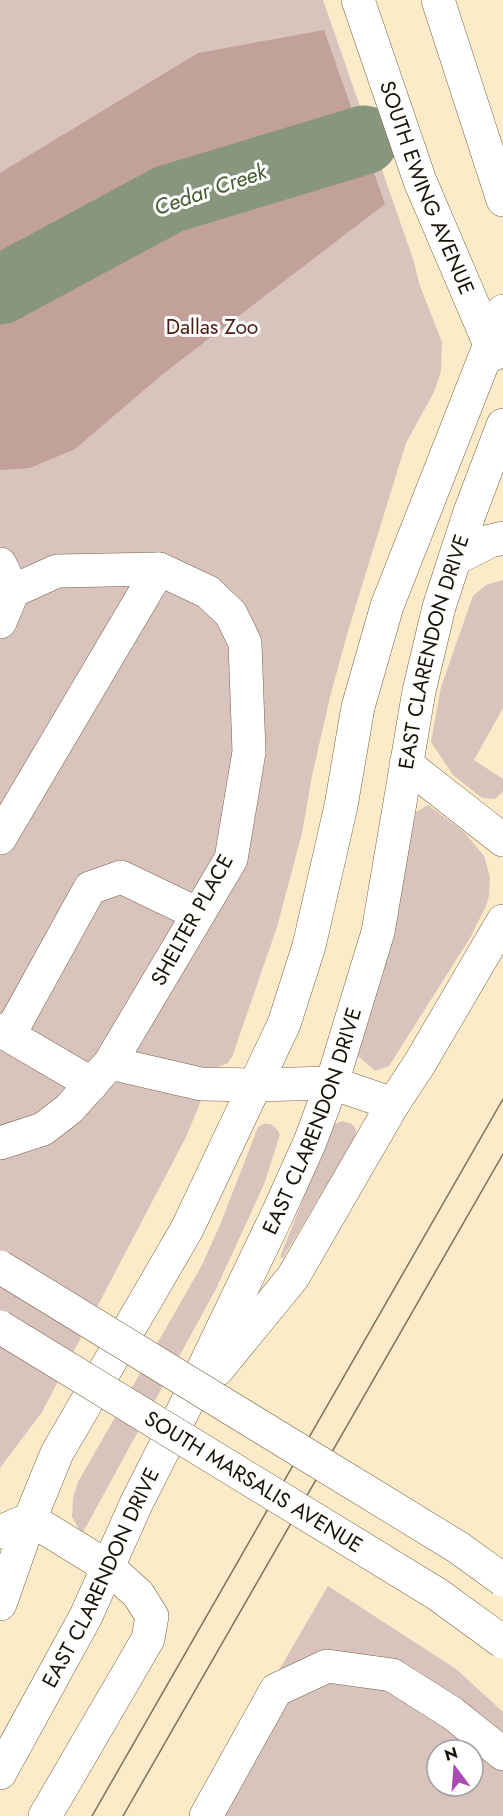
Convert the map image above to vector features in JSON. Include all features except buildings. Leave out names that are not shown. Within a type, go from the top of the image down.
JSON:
[{"type":"street","name":"SOUTH EWING AVENUE","points":[[357,0],[420,181],[496,358]]},
{"type":"street","points":[[438,0],[503,200]]},
{"type":"street","points":[[0,1604],[30,1519],[57,1453],[187,1229],[284,1024],[309,946],[340,806],[358,707],[387,606],[496,358],[503,310]]},
{"type":"street","name":"EAST CLARENDON DRIVE","points":[[0,1773],[86,1616],[137,1502],[183,1412],[310,1142],[332,1083],[378,932],[406,764],[439,607],[470,512],[503,425]]},
{"type":"street","points":[[455,559],[490,541],[503,538]]},
{"type":"street","points":[[0,838],[159,569]]},
{"type":"street","name":"SHELTER PLACE","points":[[0,622],[7,577],[57,572],[159,569],[208,592],[231,614],[245,643],[249,752],[231,859],[101,1073],[69,1109],[43,1129],[0,1143]]},
{"type":"street","points":[[406,764],[503,840]]},
{"type":"street","points":[[198,914],[121,877],[90,888],[4,1032],[101,1073],[201,1084],[332,1083],[393,1104]]},
{"type":"street","points":[[183,1412],[293,1277],[503,921]]},
{"type":"street","points":[[0,1267],[459,1548],[503,1580]]},
{"type":"street","name":"SOUTH MARSALIS AVENUE","points":[[0,1327],[438,1594],[503,1642]]},
{"type":"street","points":[[0,1532],[30,1519]]},
{"type":"street","points":[[30,1519],[108,1566],[138,1594],[152,1616],[148,1639],[45,1816]]},
{"type":"street","points":[[206,1816],[276,1690],[327,1665],[392,1675],[452,1713],[503,1754]]},
{"type":"green space","name":"Dallas Zoo","points":[[0,0],[323,0],[413,259],[420,286],[442,342],[441,371],[434,392],[406,443],[348,631],[312,776],[302,833],[277,927],[232,1057],[228,1063],[215,1068],[185,1139],[42,1412],[0,1468]]},
{"type":"green space","points":[[324,30],[385,204],[164,373],[75,449],[30,468],[0,470],[0,173],[198,53]]},
{"type":"green space","points":[[503,580],[503,708],[474,760],[503,779],[503,791],[495,799],[482,798],[453,775],[431,742],[441,687],[473,596],[486,585]]},
{"type":"green space","points":[[428,805],[464,832],[484,856],[490,877],[489,896],[470,938],[389,1066],[375,1071],[357,1055],[365,1032],[416,812]]},
{"type":"green space","points":[[342,1121],[352,1124],[356,1129],[355,1137],[283,1258],[280,1257],[333,1125]]},
{"type":"green space","points":[[263,1124],[273,1126],[280,1134],[265,1182],[216,1289],[82,1534],[72,1517],[73,1498],[78,1482],[202,1265],[258,1127]]},
{"type":"green space","points":[[328,1586],[456,1669],[503,1712],[503,1816],[194,1816]]},
{"type":"waterway","name":"Cedar Creek","points":[[0,290],[169,199],[364,140]]},
{"type":"tram line","points":[[92,1816],[503,1099]]},
{"type":"tram line","points":[[123,1816],[503,1154]]}]
